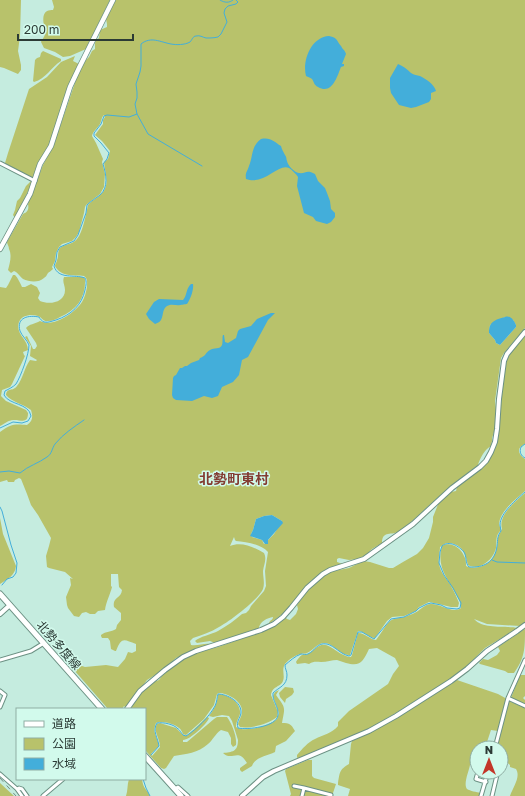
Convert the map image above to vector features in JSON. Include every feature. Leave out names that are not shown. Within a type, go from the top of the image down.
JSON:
[{"type":"main road","points":[[0,248],[30,194],[40,164],[51,146],[70,87],[113,0]]},
{"type":"main road","name":"北勢多度線","points":[[0,594],[101,708]]},
{"type":"main road","points":[[146,757],[181,796]]},
{"type":"street","points":[[0,163],[34,181]]},
{"type":"street","points":[[128,708],[140,691],[183,657],[196,651],[261,630],[274,624],[287,613],[307,588],[323,574],[330,570],[364,559],[413,524],[452,488],[480,467],[488,456],[495,442],[504,361],[507,354],[525,332]]},
{"type":"street","points":[[0,614],[10,605]]},
{"type":"street","points":[[242,796],[263,777],[274,771],[369,731],[396,716],[451,681],[467,669],[487,650],[525,625]]},
{"type":"street","points":[[0,660],[31,651],[44,643]]},
{"type":"street","points":[[497,740],[508,698],[525,660]]},
{"type":"street","points":[[0,691],[6,695],[0,707]]},
{"type":"street","points":[[508,698],[525,706]]},
{"type":"street","points":[[0,774],[17,789],[22,796]]},
{"type":"street","points":[[43,796],[62,780]]},
{"type":"street","points":[[479,780],[486,782],[482,795],[486,796]]},
{"type":"street","points":[[492,796],[496,780]]},
{"type":"street","points":[[294,786],[331,795]]},
{"type":"street","points":[[174,789],[178,787],[188,796]]},
{"type":"street","points":[[302,796],[304,788]]},
{"type":"street","points":[[17,789],[22,789],[27,796]]},
{"type":"green space","points":[[0,0],[21,0],[18,51],[21,70],[18,74],[0,67]]},
{"type":"green space","points":[[52,0],[110,0],[86,49],[70,56],[63,57],[44,48],[41,42],[45,34],[43,22],[44,15],[47,11],[53,10],[54,7]]},
{"type":"green space","points":[[115,0],[525,0],[525,328],[501,358],[495,401],[495,429],[491,446],[483,454],[478,465],[404,528],[400,531],[384,536],[382,543],[358,559],[337,559],[337,562],[343,564],[330,568],[317,576],[285,611],[273,621],[269,623],[273,617],[269,618],[261,623],[259,628],[215,643],[210,641],[197,643],[195,641],[218,631],[242,614],[246,613],[264,591],[266,586],[265,571],[268,552],[257,545],[236,541],[234,537],[230,546],[243,544],[264,553],[265,555],[263,571],[264,584],[260,594],[236,616],[224,624],[210,632],[193,638],[190,641],[191,645],[210,644],[176,658],[160,672],[147,680],[127,706],[124,706],[123,708],[107,708],[74,670],[76,664],[85,667],[106,665],[118,667],[125,659],[128,652],[132,653],[136,651],[136,644],[124,640],[115,651],[111,649],[108,638],[102,638],[101,636],[116,629],[121,620],[121,613],[114,607],[114,601],[120,595],[122,590],[119,587],[118,574],[111,574],[112,587],[105,610],[98,611],[95,614],[86,612],[82,613],[79,617],[74,616],[68,608],[66,597],[71,585],[70,578],[73,579],[65,572],[47,567],[46,556],[51,538],[31,505],[21,479],[19,478],[14,482],[8,482],[7,480],[0,482],[0,432],[13,425],[27,425],[32,418],[31,410],[6,395],[9,390],[14,389],[19,383],[30,360],[37,360],[30,356],[31,346],[25,337],[27,336],[33,349],[37,346],[26,328],[40,321],[51,323],[69,315],[82,302],[87,287],[87,279],[84,276],[64,274],[55,266],[60,248],[77,239],[83,228],[88,205],[100,195],[105,188],[106,180],[104,162],[108,159],[110,151],[95,135],[103,124],[105,117],[104,115],[92,136],[103,159],[102,162],[105,174],[104,187],[100,194],[86,205],[79,232],[76,237],[72,241],[62,244],[59,247],[52,267],[53,269],[42,280],[37,281],[28,281],[23,279],[14,271],[11,273],[8,270],[11,256],[7,242],[23,214],[28,210],[28,204],[43,165],[54,144],[77,77],[85,61],[95,49],[95,43],[99,38],[100,30],[107,27],[106,19]],"holes":[[[505,317],[513,320],[516,327],[500,345],[496,343],[489,333],[490,325]],[[272,515],[282,521],[268,542],[264,544],[262,540],[252,537],[251,534],[256,519]]]},
{"type":"green space","points":[[43,51],[61,59],[61,61],[45,76],[34,82],[35,60],[40,57]]},
{"type":"green space","points":[[75,56],[73,61],[79,64],[66,93],[47,152],[34,177],[31,177],[5,163],[29,89],[47,77],[61,62]]},
{"type":"green space","points":[[31,181],[32,183],[15,218],[13,215],[17,201],[26,186]]},
{"type":"green space","points":[[13,275],[16,276],[22,287],[31,284],[37,287],[40,293],[38,298],[40,301],[48,303],[56,302],[62,298],[65,290],[63,280],[64,277],[83,277],[85,279],[85,286],[82,297],[76,307],[66,314],[50,321],[45,321],[38,316],[32,315],[24,316],[20,320],[18,326],[19,330],[28,350],[23,352],[25,356],[12,384],[10,387],[2,390],[1,396],[6,401],[26,410],[28,417],[23,421],[11,420],[0,426],[0,287],[6,288]]},
{"type":"green space","points":[[525,334],[525,444],[520,447],[519,451],[525,459],[525,491],[502,514],[499,524],[501,530],[497,536],[494,554],[483,565],[474,567],[468,565],[464,552],[455,544],[446,543],[440,547],[440,567],[456,596],[459,603],[458,607],[429,602],[419,607],[416,611],[404,616],[392,617],[387,621],[375,638],[358,631],[350,655],[344,654],[329,644],[323,643],[307,653],[289,660],[283,668],[284,677],[282,683],[273,690],[271,695],[278,712],[277,717],[274,720],[264,724],[254,727],[240,727],[238,724],[242,715],[242,708],[240,704],[234,698],[226,694],[219,693],[217,694],[214,705],[204,719],[186,735],[183,734],[180,728],[172,724],[165,722],[156,723],[155,732],[159,746],[151,754],[152,756],[160,747],[156,727],[157,724],[160,723],[176,728],[185,736],[188,735],[207,717],[209,718],[198,731],[183,740],[183,742],[187,742],[217,717],[227,717],[236,738],[236,745],[233,747],[228,732],[221,730],[204,747],[192,753],[174,756],[166,768],[161,768],[146,751],[146,708],[130,708],[141,693],[154,682],[159,680],[165,672],[184,658],[261,632],[285,617],[290,620],[296,614],[298,609],[297,605],[309,588],[329,572],[349,568],[363,561],[393,568],[417,554],[429,538],[433,517],[439,502],[451,492],[456,491],[457,487],[480,469],[493,453],[496,446],[499,428],[505,361]]},
{"type":"green space","points":[[525,493],[525,622],[520,626],[487,624],[474,619],[483,625],[518,628],[485,648],[454,677],[386,719],[367,730],[298,759],[297,755],[312,740],[333,730],[338,726],[338,722],[349,711],[388,684],[399,666],[395,658],[377,648],[369,649],[363,660],[355,664],[337,660],[297,664],[296,662],[299,658],[302,655],[308,654],[323,645],[327,645],[342,654],[351,657],[358,633],[376,640],[391,620],[411,615],[429,604],[435,604],[454,610],[461,608],[460,601],[442,567],[442,546],[448,544],[458,548],[463,553],[466,566],[468,567],[475,568],[483,566],[491,560],[496,551],[498,538],[502,529],[502,519],[508,509]]},
{"type":"green space","points":[[0,518],[3,534],[16,566],[12,575],[0,584]]},
{"type":"green space","points":[[525,629],[524,652],[518,668],[514,673],[508,673],[479,663],[483,659],[488,660],[497,655],[500,651],[498,647]]},
{"type":"green space","points":[[520,675],[525,675],[525,696],[523,698],[525,700],[525,704],[511,698]]},
{"type":"green space","points":[[457,680],[498,694],[507,699],[498,731],[491,730],[488,740],[469,740],[469,769],[466,787],[468,790],[480,793],[479,796],[348,796],[350,789],[338,785],[338,783],[340,772],[349,764],[352,741],[397,717]]},
{"type":"green space","points":[[285,687],[293,688],[294,692],[286,699],[285,703],[280,697],[279,693]]},
{"type":"green space","points":[[279,690],[276,695],[284,708],[282,723],[290,724],[295,731],[286,741],[276,746],[275,752],[258,759],[252,766],[242,772],[240,768],[247,763],[244,758],[238,755],[229,756],[223,753],[234,751],[238,744],[232,721],[229,716],[209,716],[215,706],[218,695],[229,697],[238,704],[240,713],[236,727],[240,729],[251,729],[263,726],[277,719],[279,713],[273,696],[275,692]]},
{"type":"green space","points":[[509,701],[525,708],[525,796],[510,796],[518,775],[516,769],[510,767],[509,764],[509,740],[499,740]]},
{"type":"green space","points":[[308,760],[312,760],[312,776],[314,778],[336,784],[332,796],[290,796],[291,794],[285,771],[286,769]]},
{"type":"green space","points":[[129,780],[142,780],[144,787],[150,796],[126,796]]},
{"type":"green space","points":[[0,783],[14,796],[0,796]]},
{"type":"water","points":[[329,36],[336,40],[346,54],[342,64],[344,64],[344,66],[341,67],[333,84],[327,89],[323,89],[317,86],[312,79],[306,76],[305,64],[309,51],[313,45],[323,37]]},
{"type":"water","points":[[398,64],[412,74],[420,76],[430,82],[434,86],[436,91],[431,93],[431,99],[429,102],[411,108],[399,105],[391,93],[390,88],[390,78]]},
{"type":"water","points":[[261,139],[270,139],[281,146],[289,165],[295,171],[299,173],[310,172],[315,174],[318,181],[325,188],[330,201],[331,209],[335,213],[335,217],[331,222],[327,224],[316,221],[313,217],[304,213],[297,186],[298,177],[289,168],[285,167],[280,169],[259,180],[246,179],[246,174],[255,145]]},
{"type":"water","points":[[191,284],[193,284],[193,289],[187,304],[167,306],[164,310],[161,321],[158,323],[155,324],[149,319],[146,314],[154,302],[159,299],[183,300]]},
{"type":"water","points":[[271,313],[275,313],[268,320],[248,357],[242,360],[239,375],[233,382],[222,387],[218,396],[212,398],[204,396],[192,401],[176,400],[173,398],[173,378],[180,368],[199,360],[208,351],[221,347],[223,335],[225,342],[228,343],[236,338],[240,329],[251,326],[257,319]]},
{"type":"water","points":[[505,317],[512,318],[516,327],[500,345],[496,343],[489,333],[489,329],[491,323]]},
{"type":"water","points":[[272,515],[283,523],[268,540],[268,544],[265,544],[262,540],[250,536],[256,519]]},
{"type":"waterway","points":[[220,0],[224,2],[230,2],[233,0]]},
{"type":"waterway","points":[[0,428],[13,422],[22,423],[28,421],[31,416],[27,409],[10,401],[4,395],[5,391],[16,384],[28,354],[29,345],[20,331],[20,323],[24,318],[31,316],[39,317],[44,322],[50,322],[61,318],[75,309],[84,295],[86,284],[85,278],[63,275],[56,270],[54,266],[57,252],[60,247],[74,241],[78,235],[86,213],[87,205],[100,195],[105,188],[106,176],[103,164],[109,153],[94,136],[94,133],[101,124],[104,116],[129,117],[137,114],[135,104],[137,98],[136,84],[141,66],[141,44],[148,40],[152,40],[175,45],[186,44],[195,36],[206,38],[218,37],[227,22],[224,13],[225,9],[228,6],[236,4],[238,2],[236,0]]},
{"type":"waterway","points":[[137,114],[148,134],[202,166]]},
{"type":"waterway","points":[[0,472],[9,471],[20,473],[26,468],[49,456],[55,444],[84,420]]},
{"type":"waterway","points":[[525,444],[521,447],[520,451],[521,455],[525,458]]},
{"type":"waterway","points":[[151,755],[159,746],[155,732],[157,723],[165,723],[174,726],[186,736],[206,718],[216,704],[218,694],[226,695],[239,705],[241,713],[238,728],[261,727],[273,722],[278,715],[278,709],[273,693],[286,682],[287,675],[285,665],[301,654],[310,653],[321,644],[330,645],[343,654],[349,656],[351,655],[358,632],[362,632],[374,639],[391,619],[404,617],[431,603],[447,608],[460,608],[461,603],[444,575],[439,563],[442,546],[445,544],[454,544],[464,552],[469,567],[488,563],[496,552],[498,536],[501,531],[500,525],[503,516],[525,492]]},
{"type":"waterway","points":[[0,507],[17,563],[16,573],[13,577],[7,579],[2,585]]},
{"type":"waterway","points":[[492,560],[497,562],[525,563]]},
{"type":"waterway","points":[[143,780],[150,796]]},
{"type":"railway","points":[[0,778],[16,796]]},
{"type":"district","name":"北勢町東村","points":[[234,478]]}]
